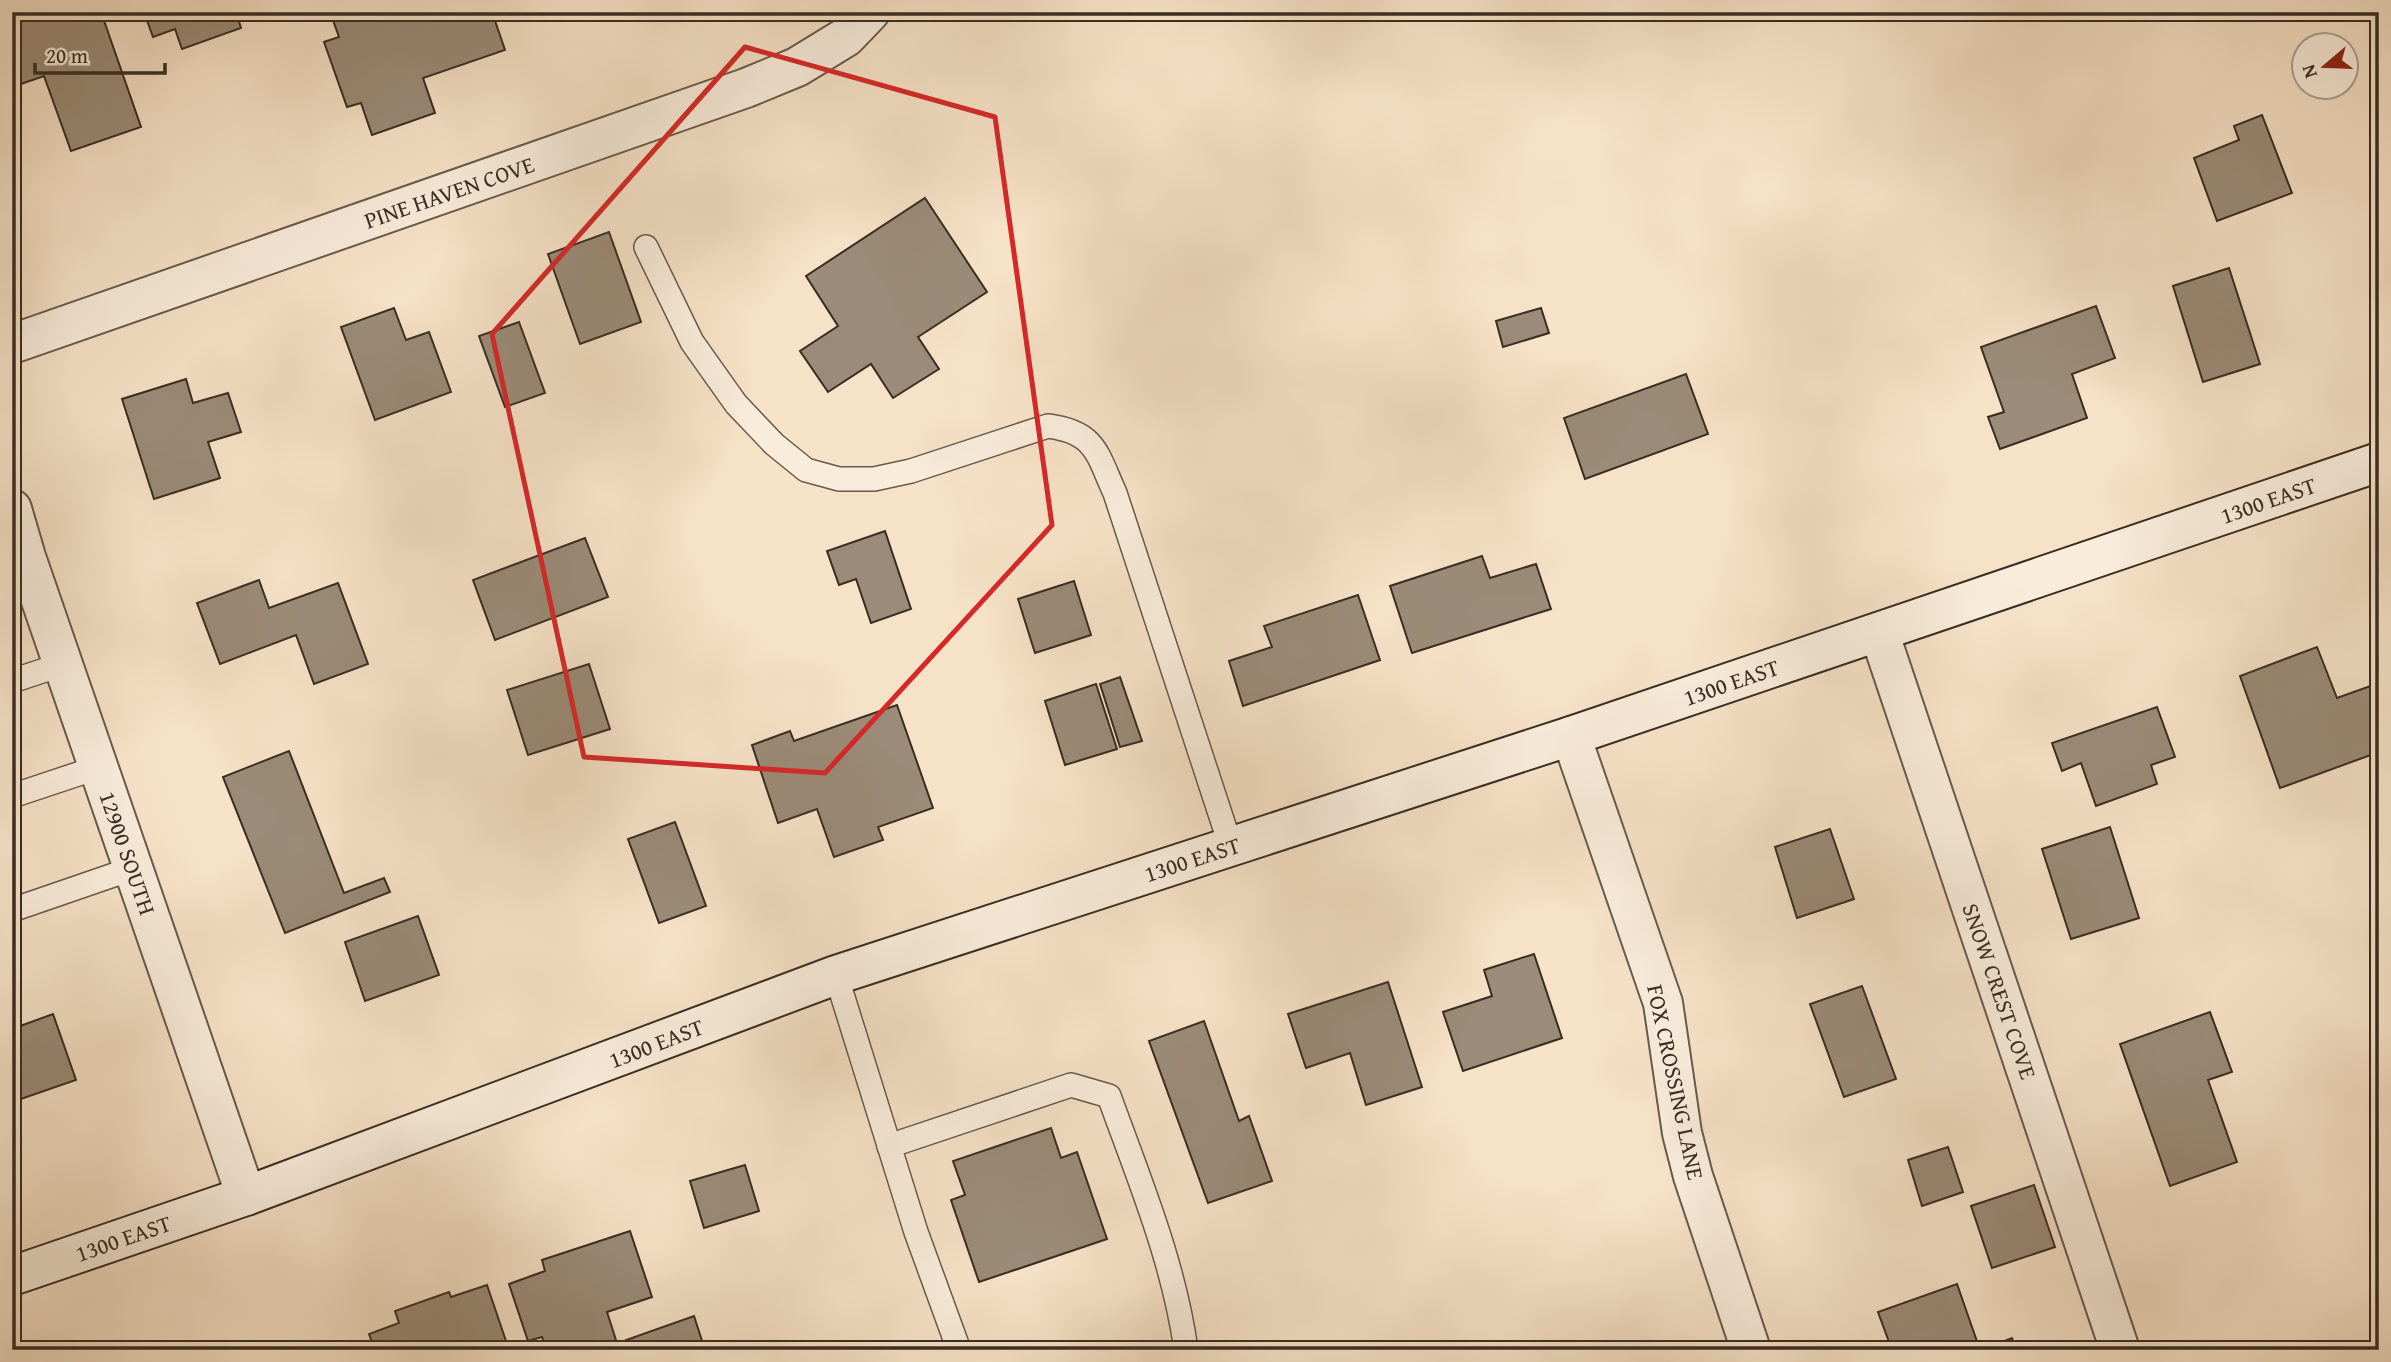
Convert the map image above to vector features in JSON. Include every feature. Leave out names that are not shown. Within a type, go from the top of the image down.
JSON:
[{"type":"street","name":"PINE HAVEN COVE","points":[[12,344],[746,88],[797,67],[846,37],[870,12]]},
{"type":"street","name":"1300 EAST","points":[[12,1276],[246,1196],[836,975],[1571,736],[2379,462]]},
{"type":"street","name":"12900 SOUTH","points":[[12,509],[19,560],[62,664],[99,767],[246,1196]]},
{"type":"street","name":"SNOW CREST COVE","points":[[1879,632],[2120,1350]]},
{"type":"street","name":"FOX CROSSING LANE","points":[[1571,736],[1663,1003],[1682,1133],[1751,1350]]},
{"type":"lane","points":[[646,247],[692,342],[721,384],[774,444],[806,470],[839,479],[874,479],[911,471],[1048,426],[1067,428],[1093,444],[1115,493],[1231,847]]},
{"type":"lane","points":[[12,681],[62,664]]},
{"type":"lane","points":[[12,796],[99,767]]},
{"type":"lane","points":[[12,910],[134,868]]},
{"type":"lane","points":[[836,975],[916,1232],[959,1350]]},
{"type":"lane","points":[[889,1146],[1071,1085],[1109,1096],[1163,1243],[1182,1318],[1186,1350]]},
{"type":"highlighted area","points":[[745,47],[995,117],[1052,525],[825,773],[584,757],[492,334]]},
{"type":"building","points":[[43,12],[101,12],[141,127],[71,151],[44,76],[12,87],[12,23]]},
{"type":"building","points":[[144,12],[236,12],[241,28],[182,49],[175,29],[153,37]]},
{"type":"building","points":[[330,12],[492,12],[505,50],[423,78],[435,113],[372,135],[361,103],[347,107],[324,42],[339,37]]},
{"type":"building","points":[[2262,115],[2292,193],[2217,221],[2194,158],[2239,140],[2234,126]]},
{"type":"building","points":[[925,198],[987,292],[918,337],[939,369],[893,398],[871,364],[828,392],[800,351],[838,326],[806,276]]},
{"type":"building","points":[[609,232],[641,322],[580,344],[548,254]]},
{"type":"building","points":[[2229,268],[2260,364],[2203,382],[2173,286]]},
{"type":"building","points":[[2096,306],[2115,358],[2072,374],[2087,418],[2000,449],[1988,417],[2004,412],[1981,347]]},
{"type":"building","points":[[394,308],[406,340],[429,332],[451,392],[375,420],[341,327]]},
{"type":"building","points":[[1541,308],[1549,333],[1503,347],[1496,321]]},
{"type":"building","points":[[519,322],[545,393],[505,407],[479,336]]},
{"type":"building","points":[[1686,374],[1708,434],[1585,479],[1564,418]]},
{"type":"building","points":[[186,379],[193,403],[228,393],[241,432],[208,442],[220,478],[154,499],[122,399]]},
{"type":"building","points":[[885,531],[911,609],[871,623],[856,579],[839,585],[827,551]]},
{"type":"building","points":[[585,538],[608,597],[495,640],[473,580]]},
{"type":"building","points":[[1482,556],[1490,578],[1536,564],[1551,609],[1412,653],[1390,586]]},
{"type":"building","points":[[259,580],[269,608],[338,583],[368,664],[314,684],[296,635],[220,664],[197,603]]},
{"type":"building","points":[[1074,581],[1091,635],[1035,653],[1018,599]]},
{"type":"building","points":[[1358,595],[1380,660],[1243,706],[1229,661],[1272,647],[1264,626]]},
{"type":"building","points":[[2317,647],[2337,698],[2379,683],[2379,752],[2280,788],[2240,676]]},
{"type":"building","points":[[589,664],[610,729],[528,755],[507,690]]},
{"type":"building","points":[[1120,677],[1142,741],[1120,747],[1100,684]]},
{"type":"building","points":[[1096,684],[1117,749],[1065,765],[1045,701]]},
{"type":"building","points":[[897,705],[933,808],[878,827],[883,840],[834,857],[817,809],[778,823],[752,745],[790,731],[794,741]]},
{"type":"building","points":[[2157,707],[2175,757],[2151,765],[2157,784],[2096,806],[2081,763],[2062,771],[2052,743]]},
{"type":"building","points":[[289,751],[344,893],[384,878],[390,892],[285,933],[223,777]]},
{"type":"building","points":[[675,822],[706,906],[659,923],[628,839]]},
{"type":"building","points":[[2110,827],[2139,918],[2071,939],[2042,849]]},
{"type":"building","points":[[1830,829],[1854,899],[1797,918],[1775,847]]},
{"type":"building","points":[[418,916],[439,975],[365,1001],[345,942]]},
{"type":"building","points":[[1534,954],[1562,1038],[1463,1071],[1443,1012],[1492,996],[1484,970]]},
{"type":"building","points":[[1388,982],[1422,1087],[1366,1105],[1350,1053],[1306,1068],[1288,1014]]},
{"type":"building","points":[[1862,986],[1896,1079],[1844,1097],[1810,1004]]},
{"type":"building","points":[[2210,1012],[2232,1072],[2208,1080],[2237,1162],[2170,1186],[2120,1044]]},
{"type":"building","points":[[53,1014],[76,1080],[12,1102],[12,1029]]},
{"type":"building","points":[[1204,1021],[1239,1121],[1249,1116],[1272,1181],[1208,1203],[1149,1041]]},
{"type":"building","points":[[1051,1128],[1061,1158],[1077,1152],[1107,1239],[979,1282],[951,1200],[965,1195],[953,1161]]},
{"type":"building","points":[[1948,1147],[1963,1192],[1922,1206],[1908,1160]]},
{"type":"building","points":[[745,1165],[759,1211],[704,1228],[690,1181]]},
{"type":"building","points":[[2034,1185],[2055,1247],[1992,1268],[1971,1206]]},
{"type":"building","points":[[630,1231],[652,1297],[607,1312],[616,1340],[587,1350],[547,1350],[542,1337],[528,1341],[509,1284],[545,1271],[542,1260]]},
{"type":"building","points":[[1957,1284],[1980,1350],[1892,1350],[1878,1312]]},
{"type":"building","points":[[487,1285],[509,1350],[375,1350],[369,1334],[399,1323],[395,1311],[449,1292],[451,1297]]},
{"type":"building","points":[[694,1316],[705,1350],[630,1350],[626,1340]]},
{"type":"building","points":[[2012,1338],[2016,1350],[1981,1350]]}]
